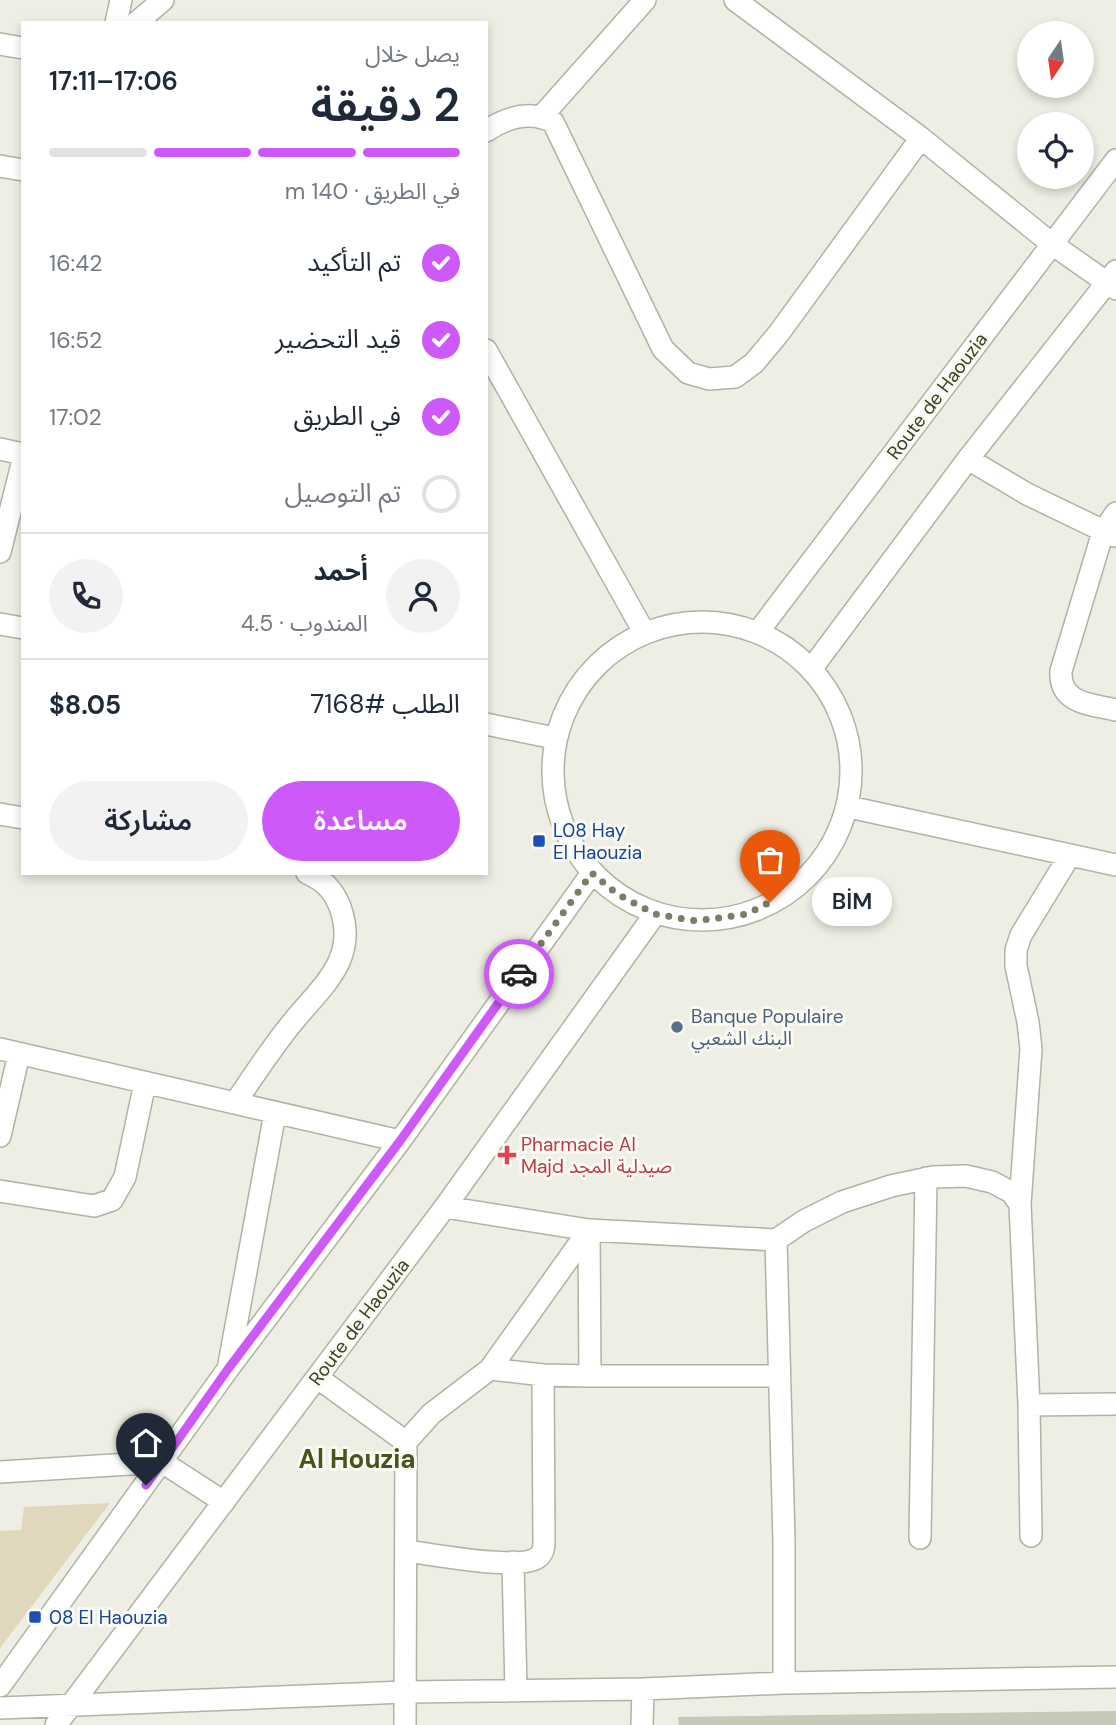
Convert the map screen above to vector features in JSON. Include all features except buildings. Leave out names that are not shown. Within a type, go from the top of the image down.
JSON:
[{"type":"street","points":[[116,21],[121,0]]},
{"type":"street","points":[[138,21],[163,0]]},
{"type":"street","points":[[542,116],[645,0]]},
{"type":"street","points":[[735,0],[922,138],[1052,244],[1113,281],[968,459],[812,668]]},
{"type":"street","points":[[0,44],[21,48]]},
{"type":"street","points":[[488,130],[511,118],[531,115],[542,116],[553,122],[663,349],[688,373],[709,379],[735,377],[754,363],[779,334],[922,138]]},
{"type":"street","name":"Route de Haouzia","points":[[758,632],[1116,160]]},
{"type":"street","points":[[0,166],[21,170]]},
{"type":"street","points":[[488,355],[644,632]]},
{"type":"street","points":[[0,449],[21,453]]},
{"type":"street","points":[[968,459],[1027,494],[1109,534]]},
{"type":"street","points":[[0,552],[21,468]]},
{"type":"street","points":[[1116,513],[1061,671],[1060,681],[1065,693],[1081,702],[1116,710]]},
{"type":"street","points":[[681,621],[721,621],[758,632],[787,647],[812,668],[839,709],[852,757],[849,807],[828,853],[793,891],[747,914],[696,921],[655,914],[617,894],[592,873],[565,833],[552,786],[554,738],[572,693],[603,657],[644,632],[681,621]]},
{"type":"street","points":[[0,624],[21,628]]},
{"type":"street","points":[[488,724],[554,738]]},
{"type":"street","points":[[849,807],[1116,864]]},
{"type":"street","points":[[0,814],[21,818]]},
{"type":"street","points":[[1031,1535],[1029,1405],[1020,1204],[1031,1049],[1016,966],[1016,950],[1021,935],[1070,855]]},
{"type":"street","points":[[0,1686],[228,1369],[400,1141],[592,873]]},
{"type":"street","points":[[234,1103],[287,1029],[340,964],[347,942],[344,919],[337,900],[325,882],[311,875]]},
{"type":"street","name":"Route de Haouzia","points":[[56,1725],[444,1207],[655,914]]},
{"type":"street","points":[[0,1136],[10,1051],[400,1141]]},
{"type":"street","points":[[0,1191],[94,1206],[112,1200],[125,1177],[145,1083]]},
{"type":"street","points":[[228,1369],[275,1113]]},
{"type":"street","points":[[444,1207],[589,1230],[776,1240],[842,1202],[926,1178],[966,1176],[992,1182],[1011,1192],[1020,1204]]},
{"type":"street","points":[[920,1538],[926,1178]]},
{"type":"street","points":[[405,1725],[406,1442],[431,1414],[490,1368],[589,1230]]},
{"type":"street","points":[[589,1230],[590,1376]]},
{"type":"street","points":[[776,1240],[784,1683]]},
{"type":"street","points":[[490,1368],[543,1375],[779,1376]]},
{"type":"street","points":[[406,1551],[500,1563],[529,1562],[539,1557],[544,1550],[543,1375]]},
{"type":"street","points":[[317,1378],[406,1442]]},
{"type":"street","points":[[1029,1405],[1116,1404]]},
{"type":"street","points":[[0,1472],[162,1462],[224,1502]]},
{"type":"street","points":[[513,1562],[516,1691]]},
{"type":"street","points":[[0,1708],[405,1692],[1116,1677]]},
{"type":"street","points":[[642,1725],[643,1689]]},
{"type":"shaded area","points":[[110,1503],[0,1648],[0,1531],[21,1530],[24,1507]]},
{"type":"way so far","points":[[519,974],[592,873],[617,894],[655,914],[696,921],[747,914],[770,902]]},
{"type":"place","name":"L08 Hay El Haouzia","points":[[539,841]]},
{"type":"place","name":"BİM","points":[[770,902]]},
{"type":"place","name":"Banque Populaire البنك الشعبي","points":[[677,1027]]},
{"type":"place","name":"Pharmacie Al Majd صيدلية المجد","points":[[507,1155]]},
{"type":"place","name":"08 El Haouzia","points":[[35,1617]]},
{"type":"district","name":"Al Houzia","points":[[357,1459]]},
{"type":"route","points":[[146,1485],[228,1369],[400,1141],[519,974]]}]
